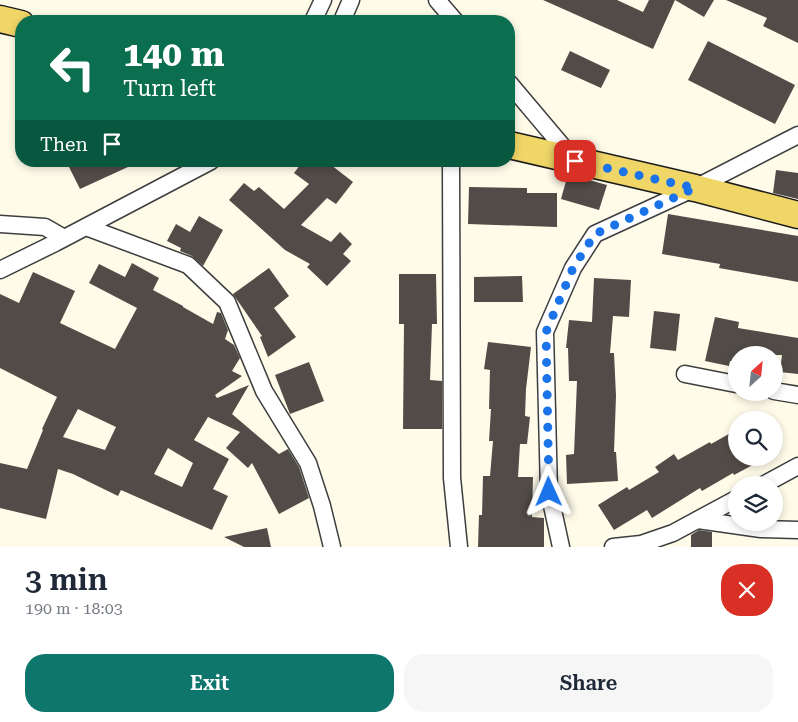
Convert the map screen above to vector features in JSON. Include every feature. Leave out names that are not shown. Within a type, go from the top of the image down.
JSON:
[{"type":"main road","points":[[0,19],[15,23]]},
{"type":"main road","points":[[515,146],[695,188],[798,215]]},
{"type":"street","points":[[316,15],[323,0]]},
{"type":"street","points":[[345,15],[351,0]]},
{"type":"street","points":[[437,0],[450,15]]},
{"type":"street","points":[[515,91],[575,161]]},
{"type":"street","points":[[561,547],[549,492],[546,332],[573,268],[595,234],[695,188],[798,135]]},
{"type":"street","points":[[0,270],[200,167]]},
{"type":"street","points":[[451,167],[452,478],[459,547]]},
{"type":"street","points":[[0,224],[45,227],[64,238]]},
{"type":"street","points":[[86,227],[188,265],[226,302],[264,391],[308,463],[322,506],[332,547]]},
{"type":"street","points":[[685,374],[728,382]]},
{"type":"street","points":[[783,392],[798,395]]},
{"type":"street","points":[[780,476],[798,466]]},
{"type":"street","points":[[613,547],[649,541],[673,533],[728,503]]},
{"type":"street","points":[[698,520],[762,529],[798,530]]},
{"type":"building","points":[[543,0],[617,0],[643,12],[649,0],[675,0],[653,49]]},
{"type":"building","points":[[675,0],[714,0],[704,17]]},
{"type":"building","points":[[726,0],[798,0],[798,43],[763,26],[767,18]]},
{"type":"building","points":[[708,41],[795,85],[775,124],[688,80]]},
{"type":"building","points":[[570,51],[610,70],[601,88],[561,70]]},
{"type":"building","points":[[69,167],[128,167],[80,189]]},
{"type":"building","points":[[298,167],[334,167],[353,182],[336,204],[327,198],[301,225],[331,242],[340,232],[352,244],[343,254],[351,261],[327,286],[307,267],[310,264],[285,250],[229,200],[244,183],[254,191],[259,187],[284,209],[309,184],[294,173]]},
{"type":"building","points":[[776,170],[798,173],[798,199],[773,193]]},
{"type":"building","points":[[568,174],[607,185],[599,210],[561,199]]},
{"type":"building","points":[[469,187],[527,188],[527,193],[557,193],[557,227],[468,224]]},
{"type":"building","points":[[668,214],[798,236],[798,282],[719,268],[720,264],[662,254]]},
{"type":"building","points":[[199,216],[223,230],[203,266],[192,256],[180,251],[181,248],[167,241],[176,224],[190,232]]},
{"type":"building","points":[[132,263],[159,278],[153,290],[213,324],[217,312],[221,313],[228,330],[225,339],[234,345],[240,358],[232,371],[242,376],[215,395],[217,398],[249,385],[232,414],[279,454],[288,449],[299,467],[309,498],[279,514],[252,463],[248,468],[226,448],[240,432],[208,417],[194,440],[229,459],[213,489],[228,496],[212,530],[121,490],[118,496],[73,474],[58,469],[46,519],[0,508],[0,463],[27,469],[42,429],[57,397],[0,368],[0,294],[19,303],[33,272],[75,291],[60,323],[115,349],[137,308],[89,283],[99,264],[125,277]],"holes":[[[78,409],[116,427],[105,450],[63,437]],[[168,448],[193,463],[182,487],[154,474]]]},
{"type":"building","points":[[269,268],[289,296],[274,308],[296,337],[268,357],[260,337],[262,336],[233,294]]},
{"type":"building","points":[[399,274],[436,274],[437,324],[432,324],[430,380],[442,381],[442,429],[403,429],[404,324],[399,324]]},
{"type":"building","points":[[522,276],[523,302],[474,302],[474,277]]},
{"type":"building","points":[[594,278],[631,280],[629,317],[613,316],[610,353],[614,353],[616,396],[614,452],[616,452],[618,481],[567,484],[566,455],[574,454],[577,381],[569,381],[568,348],[566,348],[569,320],[592,322]]},
{"type":"building","points":[[654,311],[680,314],[676,351],[650,348]]},
{"type":"building","points":[[715,317],[739,322],[738,328],[798,338],[798,374],[783,372],[783,346],[728,346],[728,366],[705,361]]},
{"type":"building","points":[[488,342],[531,347],[525,416],[530,417],[527,444],[520,444],[518,477],[533,477],[532,517],[544,518],[544,547],[478,547],[479,515],[482,515],[483,476],[490,476],[493,441],[489,441],[491,409],[489,409],[490,370],[484,369]]},
{"type":"building","points":[[309,362],[324,401],[290,414],[275,375]]},
{"type":"building","points":[[728,434],[728,466],[751,466],[734,475],[733,473],[702,491],[700,488],[652,518],[647,510],[614,530],[598,505],[627,487],[629,490],[659,472],[655,467],[674,454],[678,460],[710,442],[711,444]]},
{"type":"building","points":[[267,528],[271,547],[244,547],[224,537]]},
{"type":"building","points":[[699,530],[712,532],[712,547],[691,547],[691,535]]},
{"type":"route","points":[[549,492],[546,332],[573,268],[595,234],[695,188],[575,161]]}]
